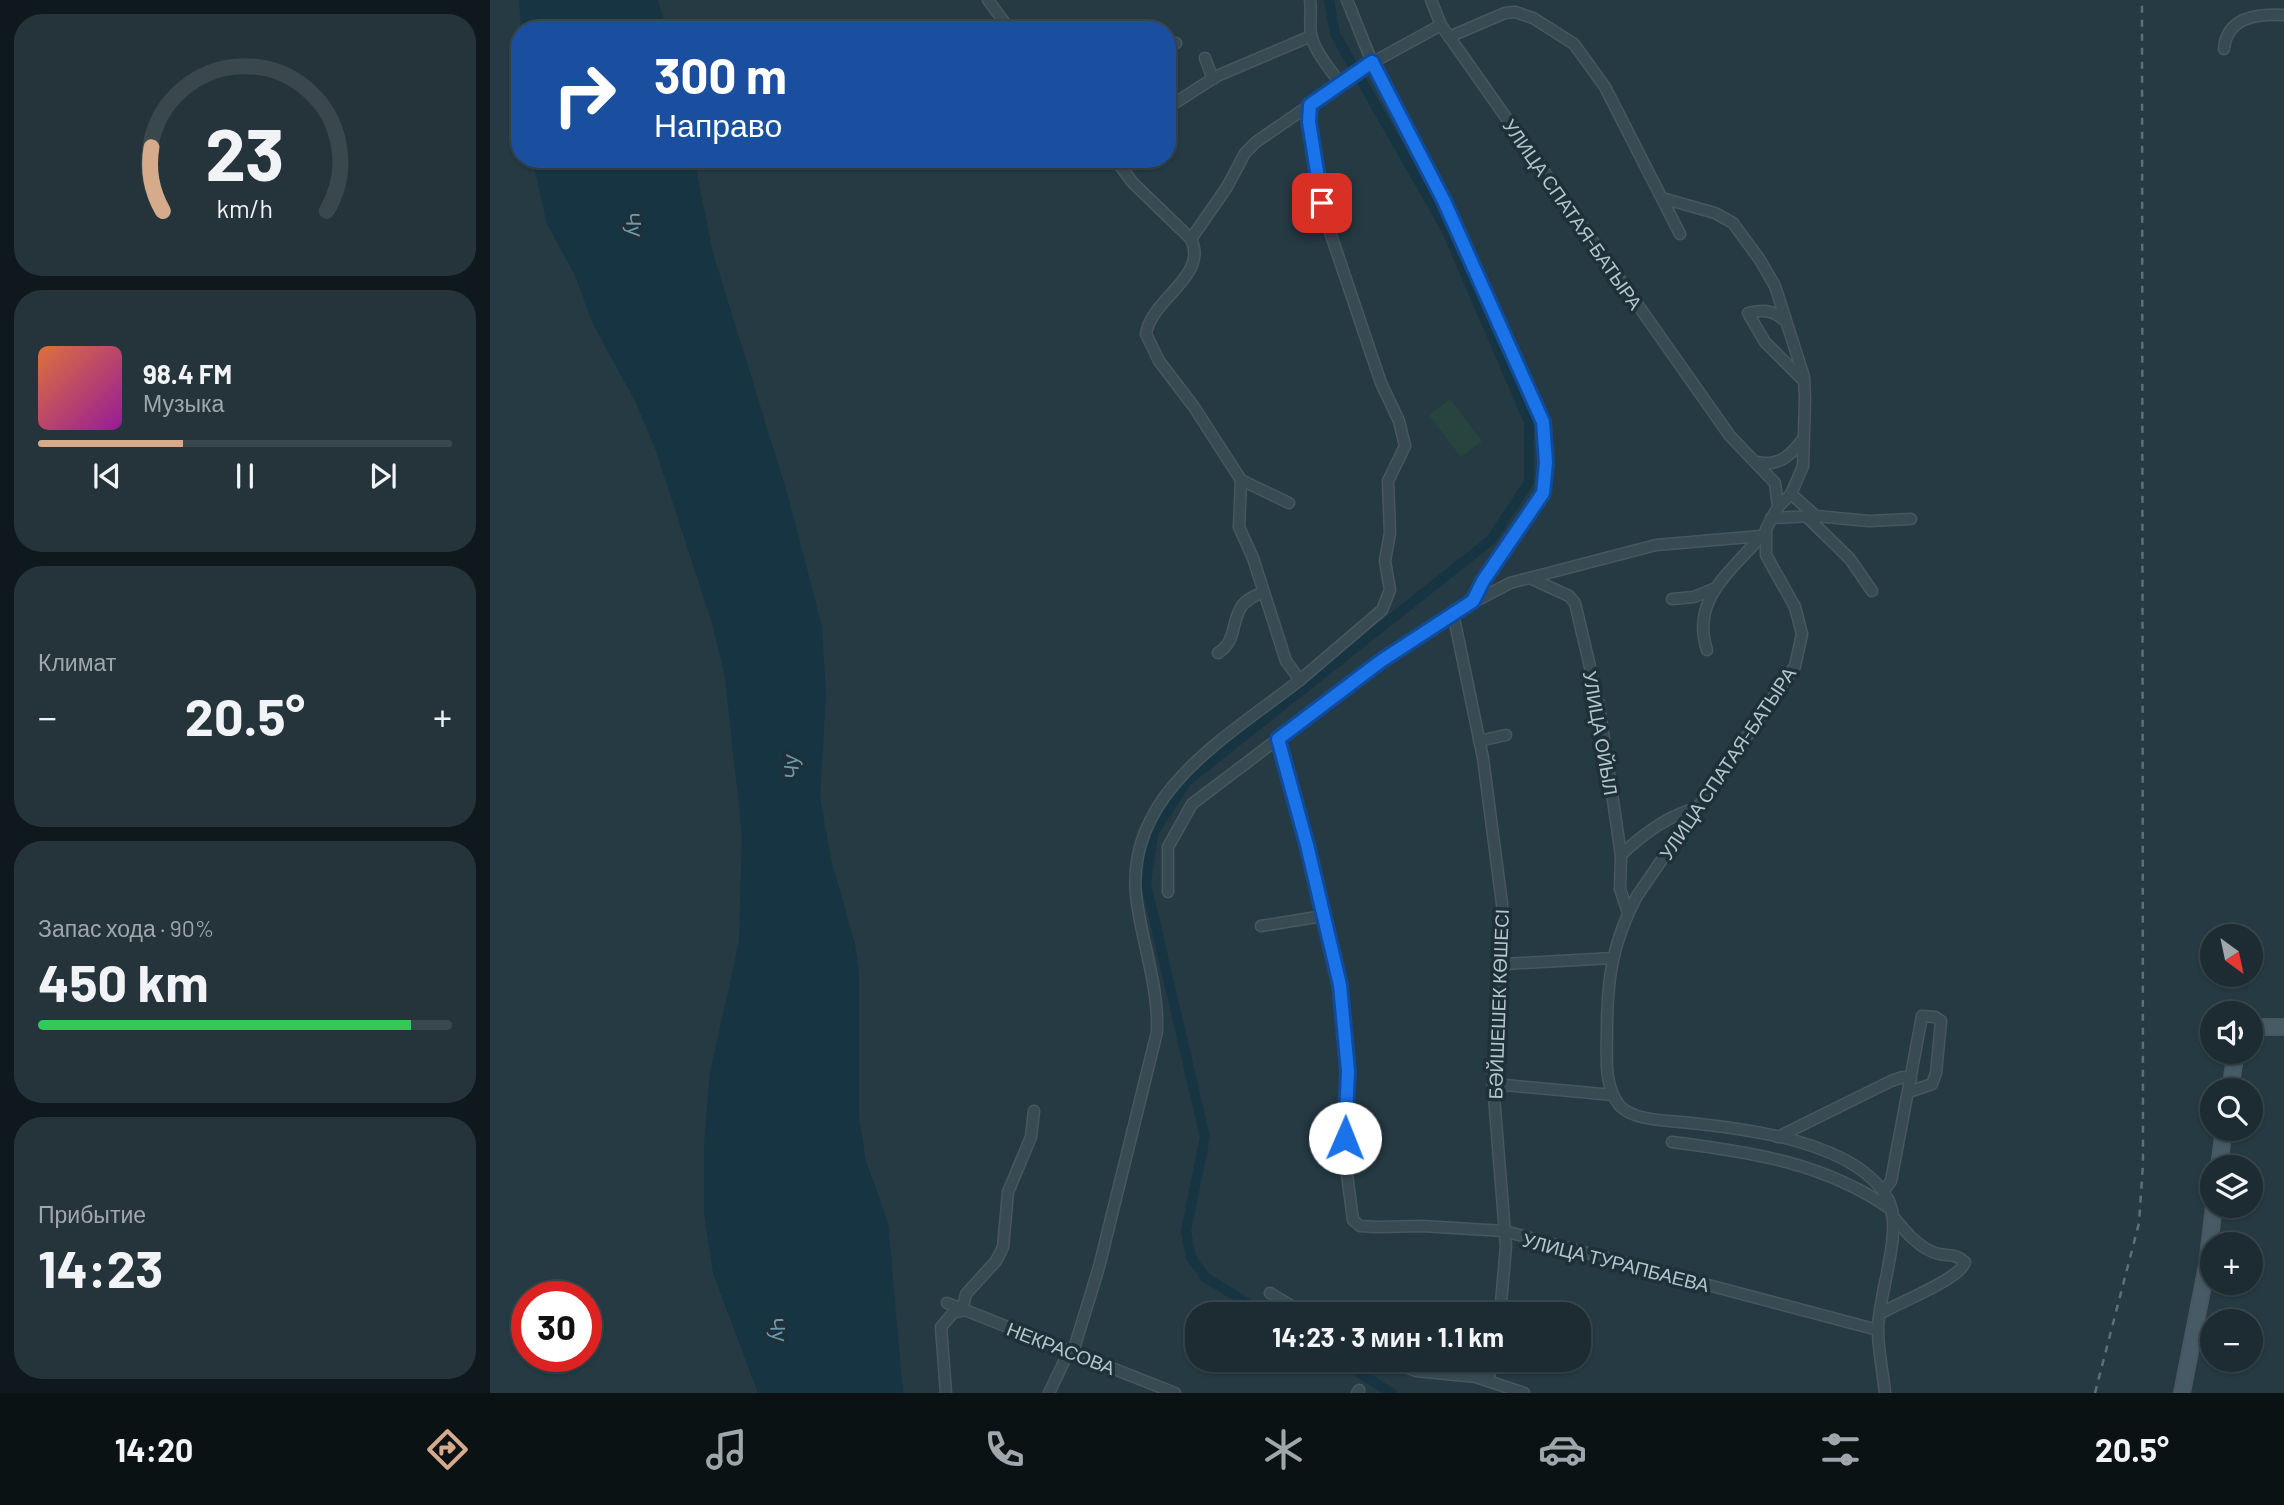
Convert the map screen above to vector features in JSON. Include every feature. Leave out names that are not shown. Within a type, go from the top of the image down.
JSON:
[{"type":"street","points":[[988,0],[1003,21]]},
{"type":"street","points":[[1310,0],[1311,36],[1343,81]]},
{"type":"street","points":[[1347,0],[1370,63],[1444,201],[1543,422],[1546,463],[1543,493],[1483,581],[1473,601]]},
{"type":"street","name":"УЛИЦА СПАТАЯ-БАТЫРА","points":[[1431,0],[1449,37],[1730,436],[1757,461],[1775,483],[1778,507]]},
{"type":"street","points":[[1449,37],[1505,13],[1515,12],[1533,18],[1574,44],[1605,87],[1680,234]]},
{"type":"street","points":[[2224,49],[2225,34],[2233,24],[2261,16],[2284,15]]},
{"type":"street","points":[[1191,239],[1227,187],[1245,153],[1370,63],[1441,25]]},
{"type":"street","points":[[1176,102],[1213,79],[1311,36]]},
{"type":"street","points":[[1205,58],[1213,79]]},
{"type":"street","points":[[1049,1393],[1071,1352],[1100,1267],[1157,1032],[1158,1003],[1136,897],[1135,875],[1141,840],[1171,785],[1382,610],[1388,599],[1385,561],[1390,533],[1388,481],[1405,446],[1399,421],[1381,383],[1327,223],[1316,183],[1319,172],[1309,122],[1310,105]]},
{"type":"street","points":[[1122,168],[1133,183],[1191,239],[1196,250],[1192,267],[1152,316],[1146,334],[1158,361],[1194,407],[1241,480],[1289,503]]},
{"type":"street","points":[[1661,198],[1715,213],[1733,223],[1775,286],[1804,382],[1803,466],[1791,494],[1778,507],[1764,532],[1716,587],[1702,613],[1707,650]]},
{"type":"street","points":[[1784,320],[1776,313],[1763,310],[1748,313],[1765,342],[1804,382]]},
{"type":"street","points":[[1757,461],[1768,464],[1781,461],[1803,439]]},
{"type":"street","points":[[1241,480],[1239,527],[1253,558],[1286,662],[1300,680]]},
{"type":"street","points":[[1791,494],[1850,559],[1871,591]]},
{"type":"street","points":[[1771,518],[1811,516],[1869,521],[1911,519]]},
{"type":"street","points":[[1168,892],[1168,847],[1185,815],[1210,788],[1381,661],[1452,613],[1510,583],[1656,545],[1764,532]]},
{"type":"street","name":"УЛИЦА СПАТАЯ-БАТЫРА","points":[[1613,1095],[1607,1067],[1607,1021],[1613,958],[1620,928],[1697,808],[1795,666],[1802,634],[1795,607],[1766,555],[1764,532]]},
{"type":"street","name":"УЛИЦА ОЙЫЛ","points":[[1530,578],[1569,596],[1575,603],[1599,705],[1621,855],[1620,889],[1628,913]]},
{"type":"street","points":[[1672,599],[1694,597],[1716,587]]},
{"type":"street","points":[[1218,653],[1234,633],[1239,610],[1245,602],[1262,592]]},
{"type":"street","name":"БӘЙШЕШЕК КӨШЕСІ","points":[[1452,613],[1479,741],[1502,904],[1504,964],[1493,1084],[1504,1231],[1501,1302]]},
{"type":"street","points":[[1479,741],[1506,735]]},
{"type":"street","points":[[1261,926],[1323,916],[1278,739]]},
{"type":"street","points":[[1621,855],[1662,823],[1680,812],[1697,808]]},
{"type":"street","name":"УЛИЦА ТУРАПБАЕВА","points":[[1323,916],[1340,985],[1348,1071],[1345,1159],[1353,1220],[1360,1226],[1422,1226],[1504,1231],[1878,1330]]},
{"type":"street","points":[[1504,964],[1613,958]]},
{"type":"street","points":[[1883,1192],[1891,1181],[1922,1016],[1935,1017],[1941,1021],[1936,1073],[1932,1084],[1922,1090],[1909,1092]]},
{"type":"street","points":[[2263,1027],[2284,1027]]},
{"type":"street","points":[[1778,1136],[1891,1081],[1912,1079]]},
{"type":"street","points":[[1493,1084],[1613,1095],[1631,1114],[1778,1136],[1820,1149],[1863,1174],[1883,1192],[1892,1212],[1878,1330],[1885,1393]]},
{"type":"street","points":[[946,1393],[942,1328],[953,1313],[962,1311],[966,1294],[996,1261],[1003,1247],[1008,1192],[1031,1137],[1034,1111]]},
{"type":"street","points":[[1672,1142],[1750,1153],[1817,1170],[1849,1184],[1892,1212],[1923,1246],[1937,1254],[1958,1256],[1965,1262],[1964,1267],[1951,1277],[1880,1314]]},
{"type":"street","points":[[1849,1184],[1863,1174]]},
{"type":"street","points":[[2182,1393],[2207,1265],[2213,1218]]},
{"type":"street","points":[[1270,1293],[1285,1302]]},
{"type":"street","name":"НЕКРАСОВА","points":[[947,1303],[1175,1393]]},
{"type":"street","points":[[1423,1372],[1488,1381],[1524,1393]]},
{"type":"street","points":[[1488,1381],[1490,1372]]},
{"type":"green space","points":[[1450,399],[1482,441],[1461,457],[1429,415]]},
{"type":"water","points":[[519,0],[658,0],[664,21],[520,21]]},
{"type":"water","name":"Чу","points":[[534,168],[696,168],[713,253],[789,499],[822,627],[826,694],[820,798],[831,859],[855,944],[859,972],[859,1118],[866,1161],[888,1222],[903,1393],[758,1393],[713,1273],[704,1214],[704,1145],[710,1072],[739,942],[742,835],[725,677],[711,620],[656,451],[636,403],[592,322],[575,275],[547,224]]},
{"type":"waterway","points":[[1246,1302],[1205,1277],[1191,1257],[1186,1231],[1205,1137],[1146,884],[1153,833],[1187,781],[1491,540],[1529,482],[1529,422],[1446,229],[1335,34],[1329,0]]},
{"type":"waterway","points":[[1358,1372],[1392,1393]]},
{"type":"railway","points":[[2095,1393],[2139,1223],[2143,1164],[2142,0]]},
{"type":"route","points":[[1322,203],[1316,183],[1319,172],[1309,122],[1310,105],[1372,62],[1444,201],[1518,362],[1543,422],[1546,463],[1543,493],[1483,581],[1473,601],[1381,661],[1278,739],[1307,845],[1340,985],[1348,1071],[1345,1138]]}]
